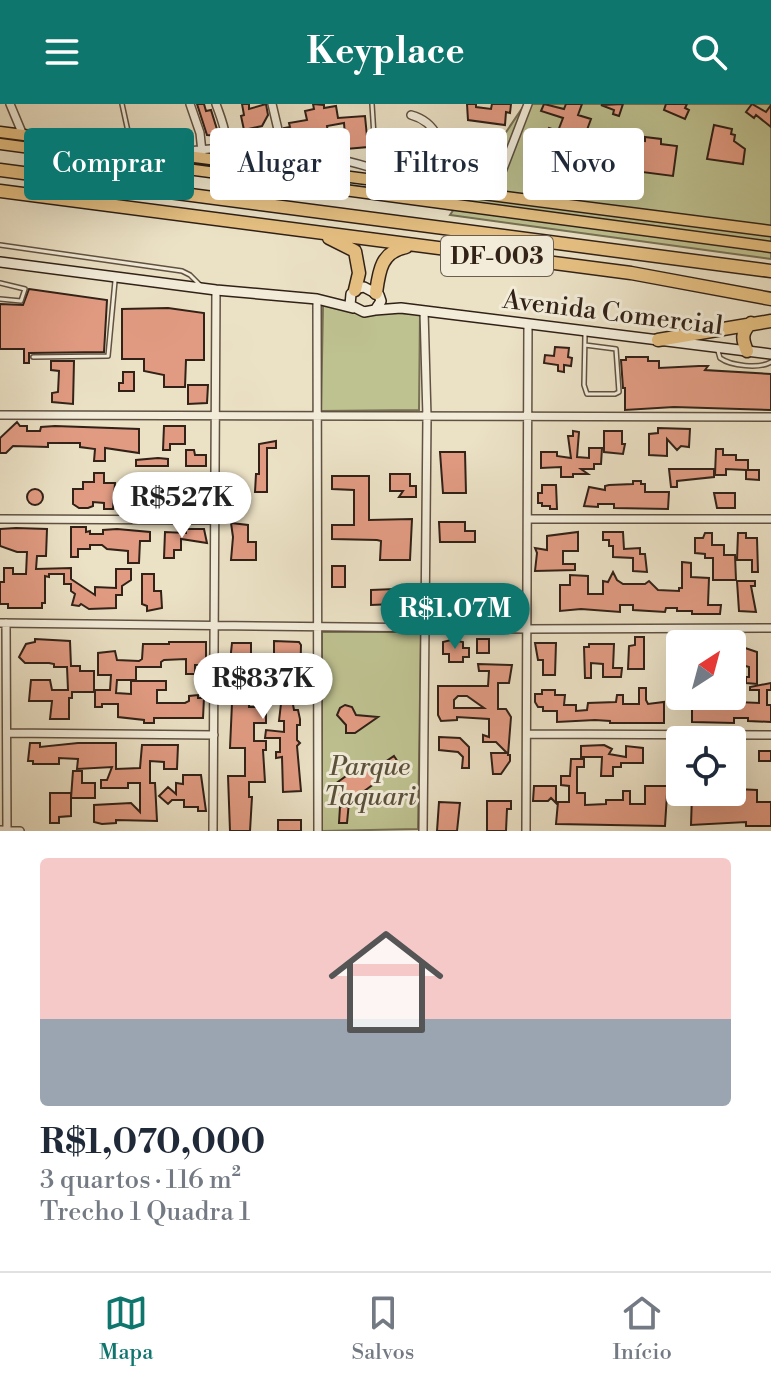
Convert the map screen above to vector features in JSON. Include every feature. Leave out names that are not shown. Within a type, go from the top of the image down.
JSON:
[{"type":"highway","name":"DF-003","points":[[0,170],[771,271]]},
{"type":"highway","name":"DF-003","points":[[0,191],[631,273],[771,299]]},
{"type":"highway","points":[[312,232],[355,251],[359,273],[353,292]]},
{"type":"highway","points":[[377,294],[378,270],[384,260],[396,249],[417,245]]},
{"type":"highway","points":[[682,284],[677,270],[687,260]]},
{"type":"highway","points":[[658,340],[771,321]]},
{"type":"highway","points":[[747,351],[743,333],[751,323]]},
{"type":"main road","points":[[0,132],[23,135]]},
{"type":"main road","points":[[0,144],[771,247]]},
{"type":"main road","points":[[194,154],[210,157]]},
{"type":"main road","points":[[507,197],[771,231]]},
{"type":"street","points":[[10,104],[23,135]]},
{"type":"street","points":[[190,104],[200,133],[202,154],[210,152]]},
{"type":"street","points":[[216,104],[224,128]]},
{"type":"street","points":[[272,104],[278,128]]},
{"type":"street","points":[[507,159],[528,104]]},
{"type":"street","points":[[411,115],[431,123],[434,128]]},
{"type":"street","points":[[0,262],[203,289],[317,299],[364,312],[375,310],[381,301],[369,288],[329,301]]},
{"type":"street","points":[[213,831],[216,290]]},
{"type":"street","points":[[353,292],[350,305],[353,308]]},
{"type":"street","name":"Avenida Comercial","points":[[377,294],[401,308]]},
{"type":"street","points":[[317,299],[318,831]]},
{"type":"street","name":"Avenida Comercial","points":[[375,310],[401,308],[771,354]]},
{"type":"street","points":[[423,831],[427,417],[424,311]]},
{"type":"street","points":[[526,831],[528,324]]},
{"type":"street","points":[[0,415],[771,417]]},
{"type":"street","points":[[0,519],[214,520]]},
{"type":"street","points":[[529,519],[771,519]]},
{"type":"street","points":[[7,831],[3,623],[527,629],[771,628]]},
{"type":"street","points":[[7,733],[214,735]]},
{"type":"street","points":[[527,734],[771,735]]},
{"type":"street","points":[[0,830],[20,831]]},
{"type":"lane","points":[[122,104],[127,128]]},
{"type":"lane","points":[[372,104],[374,128]]},
{"type":"lane","points":[[0,245],[182,271],[203,289]]},
{"type":"lane","points":[[33,357],[108,356],[116,277]]},
{"type":"lane","points":[[0,283],[24,287],[25,293],[21,301],[0,299]]},
{"type":"lane","points":[[585,331],[584,385],[587,394],[619,392],[616,349],[585,345]]},
{"type":"lane","points":[[717,347],[720,358],[726,363],[764,366],[771,362]]},
{"type":"green space","points":[[525,104],[771,104],[771,259],[450,215],[460,200],[507,200],[507,131]]},
{"type":"green space","points":[[331,304],[377,312],[420,314],[419,410],[321,411],[323,306]]},
{"type":"green space","name":"Parque Taquari","points":[[322,632],[421,632],[418,829],[322,831]]},
{"type":"building","points":[[197,104],[204,104],[206,111],[211,110],[217,128],[210,128],[210,135],[207,135]]},
{"type":"building","points":[[242,104],[249,104],[249,109],[266,104],[268,115],[262,126],[244,128],[241,116],[244,115]]},
{"type":"building","points":[[313,104],[324,105],[324,108],[336,106],[338,118],[365,116],[366,147],[350,149],[350,128],[344,128],[344,123],[327,128],[284,128],[290,127],[289,123],[307,120],[305,111],[314,109]]},
{"type":"building","points":[[467,104],[491,109],[492,104],[511,104],[510,113],[506,112],[505,125],[468,120]]},
{"type":"building","points":[[544,104],[564,109],[566,104],[582,104],[578,115],[591,119],[588,128],[559,128],[563,118],[541,111]]},
{"type":"building","points":[[623,104],[619,116],[613,114],[614,110],[601,105]]},
{"type":"building","points":[[666,104],[687,104],[685,108],[689,110],[685,119],[664,110]]},
{"type":"building","points":[[752,104],[766,112],[771,105],[771,127],[756,115],[754,118],[746,112]]},
{"type":"building","points":[[714,125],[732,129],[734,141],[745,149],[743,164],[707,159]]},
{"type":"building","points":[[645,137],[661,139],[661,144],[677,146],[673,176],[644,172]]},
{"type":"building","points":[[29,289],[107,300],[104,352],[29,353],[29,363],[24,363],[24,349],[0,349],[0,304],[23,305]]},
{"type":"building","points":[[168,308],[204,313],[204,360],[186,360],[185,387],[164,387],[164,375],[144,371],[144,359],[122,359],[122,309]]},
{"type":"building","points":[[555,347],[569,348],[571,366],[564,365],[564,372],[558,371],[558,365],[544,363],[545,355],[554,356]]},
{"type":"building","points":[[626,357],[648,357],[648,361],[659,361],[659,368],[708,366],[705,370],[771,374],[771,410],[674,407],[625,410],[621,360],[626,360]]},
{"type":"building","points":[[51,361],[74,361],[73,404],[52,402],[52,393],[58,392],[59,371],[51,370]]},
{"type":"building","points":[[123,372],[134,372],[134,391],[119,391]]},
{"type":"building","points":[[188,385],[208,385],[207,403],[188,404]]},
{"type":"building","points":[[17,422],[20,426],[27,426],[27,431],[55,426],[139,429],[139,453],[105,448],[105,461],[94,461],[95,449],[80,447],[80,443],[48,443],[48,447],[13,446],[6,453],[0,453],[0,438]]},
{"type":"building","points":[[164,426],[185,426],[185,444],[170,444],[170,450],[163,450]]},
{"type":"building","points":[[658,428],[690,429],[689,447],[681,446],[677,450],[667,439],[667,456],[649,455],[649,434],[658,433]]},
{"type":"building","points":[[573,431],[579,432],[577,457],[589,458],[589,448],[602,448],[601,464],[594,464],[594,469],[581,469],[588,474],[573,474],[573,477],[561,477],[561,467],[541,468],[541,452],[557,452],[557,456],[571,458],[568,436],[573,436]]},
{"type":"building","points":[[604,431],[622,431],[622,444],[625,444],[623,454],[604,452]]},
{"type":"building","points":[[276,441],[276,448],[267,448],[267,492],[255,492],[256,474],[259,474],[259,444]]},
{"type":"building","points":[[716,449],[723,449],[723,455],[736,455],[736,460],[748,460],[748,470],[759,470],[759,480],[746,479],[746,470],[726,469],[726,475],[715,475]]},
{"type":"building","points":[[186,450],[194,450],[195,455],[206,455],[206,466],[186,466]]},
{"type":"building","points":[[440,452],[465,452],[466,493],[443,493]]},
{"type":"building","points":[[168,459],[168,466],[136,466],[136,460]]},
{"type":"building","points":[[669,469],[714,469],[714,477],[677,481],[677,487],[671,487]]},
{"type":"building","points":[[94,473],[104,473],[104,483],[115,483],[113,509],[104,509],[104,503],[93,502],[93,506],[88,508],[73,504],[73,489],[83,489],[83,482],[94,482]]},
{"type":"building","points":[[390,474],[410,474],[410,486],[416,486],[416,497],[399,497],[403,491],[390,491]]},
{"type":"building","points":[[332,476],[369,476],[369,520],[412,519],[410,560],[380,560],[381,541],[332,539],[332,525],[354,525],[354,490],[332,489]]},
{"type":"building","points":[[187,478],[201,479],[207,490],[204,491],[204,502],[194,506],[142,505],[144,484],[189,486]]},
{"type":"building","points":[[633,481],[645,484],[645,492],[669,492],[668,509],[614,508],[614,504],[584,506],[589,487],[605,490],[605,486],[633,484]]},
{"type":"building","points":[[542,485],[556,485],[557,509],[538,503]]},
{"type":"building","points":[[32,489],[38,489],[43,497],[41,503],[32,505],[27,500],[27,494]]},
{"type":"building","points":[[714,493],[735,493],[735,508],[717,508]]},
{"type":"building","points":[[439,522],[465,522],[465,531],[475,531],[475,542],[440,542]]},
{"type":"building","points":[[231,523],[248,525],[248,542],[256,542],[256,560],[231,560]]},
{"type":"building","points":[[71,527],[86,527],[86,532],[90,531],[90,534],[117,529],[150,532],[150,541],[140,541],[139,563],[128,563],[128,551],[107,549],[102,545],[78,549],[78,557],[71,557]]},
{"type":"building","points":[[0,529],[47,529],[46,556],[37,556],[36,569],[71,568],[71,579],[95,595],[95,587],[116,588],[116,569],[131,569],[131,580],[122,586],[122,595],[116,595],[116,608],[89,609],[81,604],[72,605],[75,594],[71,591],[71,584],[64,584],[64,574],[45,576],[45,603],[42,603],[42,608],[8,608],[8,604],[0,604],[0,582],[4,582],[4,568],[13,568],[13,574],[26,574],[27,552],[0,546]]},
{"type":"building","points":[[186,529],[204,529],[207,543],[181,539],[181,550],[174,550],[174,558],[164,558],[165,532],[186,533]]},
{"type":"building","points":[[578,532],[578,551],[563,551],[563,564],[575,564],[575,570],[535,571],[535,548],[547,550],[547,536]]},
{"type":"building","points":[[603,532],[623,532],[624,549],[640,548],[640,554],[645,554],[647,572],[633,571],[633,558],[613,557],[613,546],[609,546],[609,540],[603,540]]},
{"type":"building","points":[[705,533],[712,533],[712,545],[724,545],[724,555],[735,555],[736,580],[713,580],[713,558],[695,553],[695,538],[703,538]]},
{"type":"building","points":[[738,533],[746,533],[746,538],[757,538],[758,572],[752,572],[752,560],[737,560]]},
{"type":"building","points":[[682,562],[691,563],[691,577],[709,578],[708,605],[721,605],[720,614],[692,614],[692,611],[677,611],[677,608],[666,608],[665,612],[633,610],[633,605],[620,605],[620,612],[560,611],[560,585],[570,585],[570,575],[588,576],[588,594],[603,594],[603,581],[608,582],[613,572],[623,584],[645,584],[649,581],[658,590],[679,591],[682,588]]},
{"type":"building","points":[[332,566],[345,566],[345,587],[332,587]]},
{"type":"building","points":[[142,574],[154,574],[154,591],[161,591],[162,608],[147,611],[147,606],[142,604]]},
{"type":"building","points":[[737,581],[755,581],[755,586],[751,586],[756,612],[739,611]]},
{"type":"building","points":[[395,589],[395,604],[371,605],[371,590]]},
{"type":"building","points":[[635,637],[644,637],[644,669],[628,669],[629,646],[635,645]]},
{"type":"building","points":[[35,639],[70,641],[71,666],[80,666],[80,671],[94,671],[94,692],[72,692],[69,719],[50,719],[52,701],[29,701],[31,680],[50,680],[52,690],[68,690],[67,667],[25,663],[19,657],[26,644],[35,642]]},
{"type":"building","points":[[477,639],[489,639],[489,653],[477,653]]},
{"type":"building","points":[[274,641],[299,642],[302,699],[292,699],[300,719],[297,740],[300,743],[297,746],[301,791],[283,792],[282,757],[276,758],[276,752],[280,752],[280,738],[265,738],[266,730],[284,732],[284,721],[279,721],[282,695],[250,693],[249,707],[266,707],[266,723],[254,723],[254,741],[266,741],[266,750],[263,750],[265,782],[249,782],[249,797],[252,797],[250,831],[230,831],[228,776],[245,776],[245,748],[230,748],[232,703],[228,695],[232,643],[251,643],[251,662],[274,662]],"holes":[[[247,668],[276,668],[276,685],[247,685]]]},
{"type":"building","points":[[206,642],[206,665],[195,665],[195,674],[186,674],[186,659],[164,660],[161,667],[136,667],[136,680],[117,680],[116,693],[131,694],[131,681],[166,681],[166,690],[157,690],[157,703],[185,703],[189,701],[189,696],[198,695],[198,698],[204,698],[203,718],[154,718],[154,723],[144,723],[144,720],[118,717],[118,704],[95,707],[95,690],[110,690],[111,675],[98,675],[98,653],[115,651],[117,660],[139,661],[142,659],[143,644]]},
{"type":"building","points":[[443,642],[463,642],[463,648],[469,648],[469,657],[463,657],[463,662],[449,662],[449,654],[443,654]]},
{"type":"building","points":[[535,643],[556,643],[555,675],[543,675],[543,660],[538,660]]},
{"type":"building","points":[[589,644],[614,644],[613,668],[622,668],[621,677],[603,677],[603,664],[591,663],[591,678],[585,678],[584,647],[589,647]]},
{"type":"building","points":[[746,648],[757,652],[757,684],[746,683],[749,667],[746,666]]},
{"type":"building","points":[[478,664],[512,665],[509,683],[498,683],[498,709],[506,709],[511,717],[510,761],[501,774],[493,774],[491,753],[507,753],[496,742],[483,742],[483,735],[489,737],[489,719],[457,717],[457,720],[441,721],[438,715],[438,686],[488,686],[489,671],[479,671]],"holes":[[[458,696],[467,696],[484,708],[454,708],[454,700]]]},
{"type":"building","points":[[771,683],[771,690],[767,690],[767,705],[771,705],[771,722],[734,718],[734,723],[692,722],[692,710],[746,710],[746,702],[759,703],[759,690],[750,690],[750,687]]},
{"type":"building","points":[[639,688],[646,688],[648,704],[664,702],[664,723],[557,722],[557,711],[543,711],[543,707],[538,707],[535,702],[535,694],[542,694],[542,690],[555,690],[555,695],[565,695],[564,705],[576,705],[576,711],[587,710],[588,703],[616,702],[617,695],[623,695],[623,704],[639,704]]},
{"type":"building","points":[[345,705],[352,707],[356,715],[378,717],[355,733],[346,733],[346,725],[337,715]]},
{"type":"building","points":[[439,737],[460,738],[469,747],[469,768],[462,768],[463,757],[458,752],[439,750]]},
{"type":"building","points":[[30,743],[40,743],[40,747],[116,743],[116,769],[140,768],[142,745],[178,745],[177,769],[164,769],[164,762],[150,761],[150,783],[155,783],[157,821],[116,820],[116,823],[102,824],[94,822],[94,805],[131,803],[140,812],[140,783],[128,783],[128,788],[101,788],[101,780],[107,780],[112,767],[77,769],[78,759],[59,758],[59,764],[33,764],[33,761],[28,761]]},
{"type":"building","points":[[604,745],[612,749],[609,754],[626,757],[626,746],[643,748],[643,763],[621,763],[621,767],[613,767],[613,776],[601,776],[602,757],[581,757],[581,746]]},
{"type":"building","points":[[759,751],[771,751],[771,761],[759,761]]},
{"type":"building","points":[[394,756],[400,765],[391,771],[385,762]]},
{"type":"building","points":[[571,759],[584,759],[584,767],[577,767],[577,793],[585,793],[585,805],[623,800],[623,791],[630,791],[630,804],[645,804],[645,786],[666,786],[665,826],[556,824],[558,802],[569,802],[569,786],[561,785],[561,776],[570,776]]},
{"type":"building","points":[[364,763],[378,781],[349,802],[347,823],[339,823],[340,807],[346,807],[331,787]]},
{"type":"building","points":[[73,771],[82,771],[82,783],[95,783],[95,798],[71,798]]},
{"type":"building","points":[[183,775],[201,775],[206,811],[198,811],[198,807],[184,807],[184,800],[172,800],[168,804],[159,796],[168,787],[176,794],[176,783],[183,784]]},
{"type":"building","points":[[534,786],[556,786],[556,803],[551,798],[548,801],[533,801]]},
{"type":"building","points":[[746,789],[757,790],[757,802],[771,802],[771,826],[746,826],[746,822],[691,825],[692,806],[746,806]]},
{"type":"building","points":[[50,793],[71,793],[71,816],[59,817],[59,823],[50,823]]},
{"type":"building","points":[[487,801],[511,801],[511,809],[507,809],[506,831],[487,831]]},
{"type":"building","points":[[439,802],[460,803],[457,831],[437,831]]},
{"type":"building","points":[[278,820],[301,820],[301,831],[278,831]]}]
